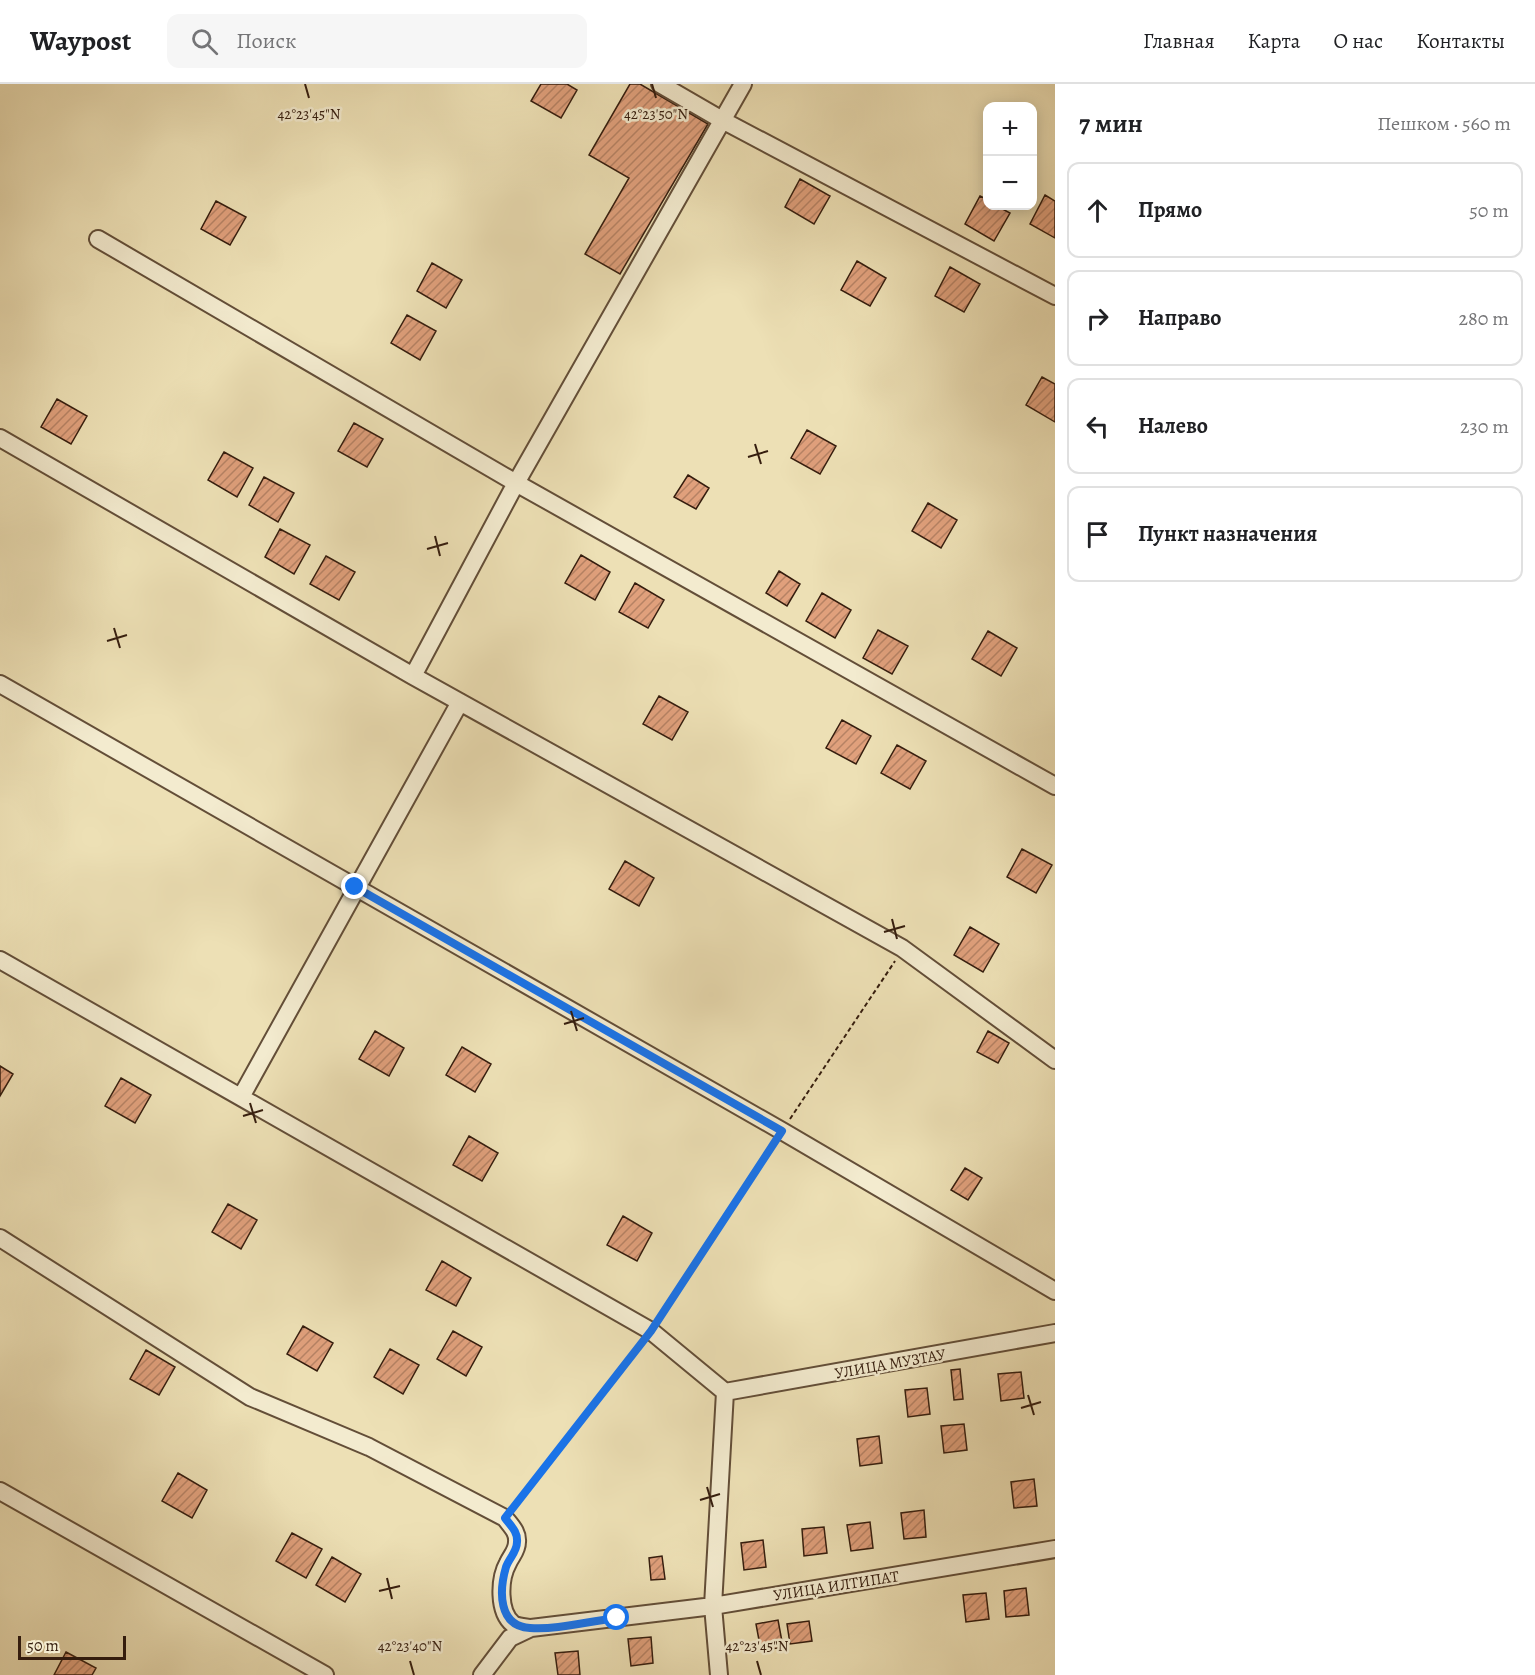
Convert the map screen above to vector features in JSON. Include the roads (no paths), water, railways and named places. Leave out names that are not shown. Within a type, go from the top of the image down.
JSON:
[{"type":"street","points":[[660,84],[722,120],[1055,296]]},
{"type":"street","points":[[413,676],[516,483],[743,84]]},
{"type":"street","points":[[98,239],[516,483],[1055,786]]},
{"type":"street","points":[[0,438],[413,676],[903,949],[1055,1060]]},
{"type":"street","points":[[0,684],[782,1131],[1055,1291]]},
{"type":"street","points":[[241,1097],[355,887],[460,702]]},
{"type":"street","points":[[0,960],[651,1331],[725,1392],[713,1606],[719,1675]]},
{"type":"street","points":[[0,1238],[250,1397],[369,1447],[505,1518],[515,1531],[518,1540],[516,1550],[507,1564],[501,1590],[505,1616],[515,1626],[531,1628]]},
{"type":"street","name":"УЛИЦА МУЗТАУ","points":[[725,1392],[1055,1333]]},
{"type":"street","points":[[0,1491],[325,1675]]},
{"type":"street","name":"УЛИЦА ИЛТИПАТ","points":[[531,1628],[713,1606],[1055,1549]]},
{"type":"street","points":[[482,1675],[510,1638],[531,1628]]}]
